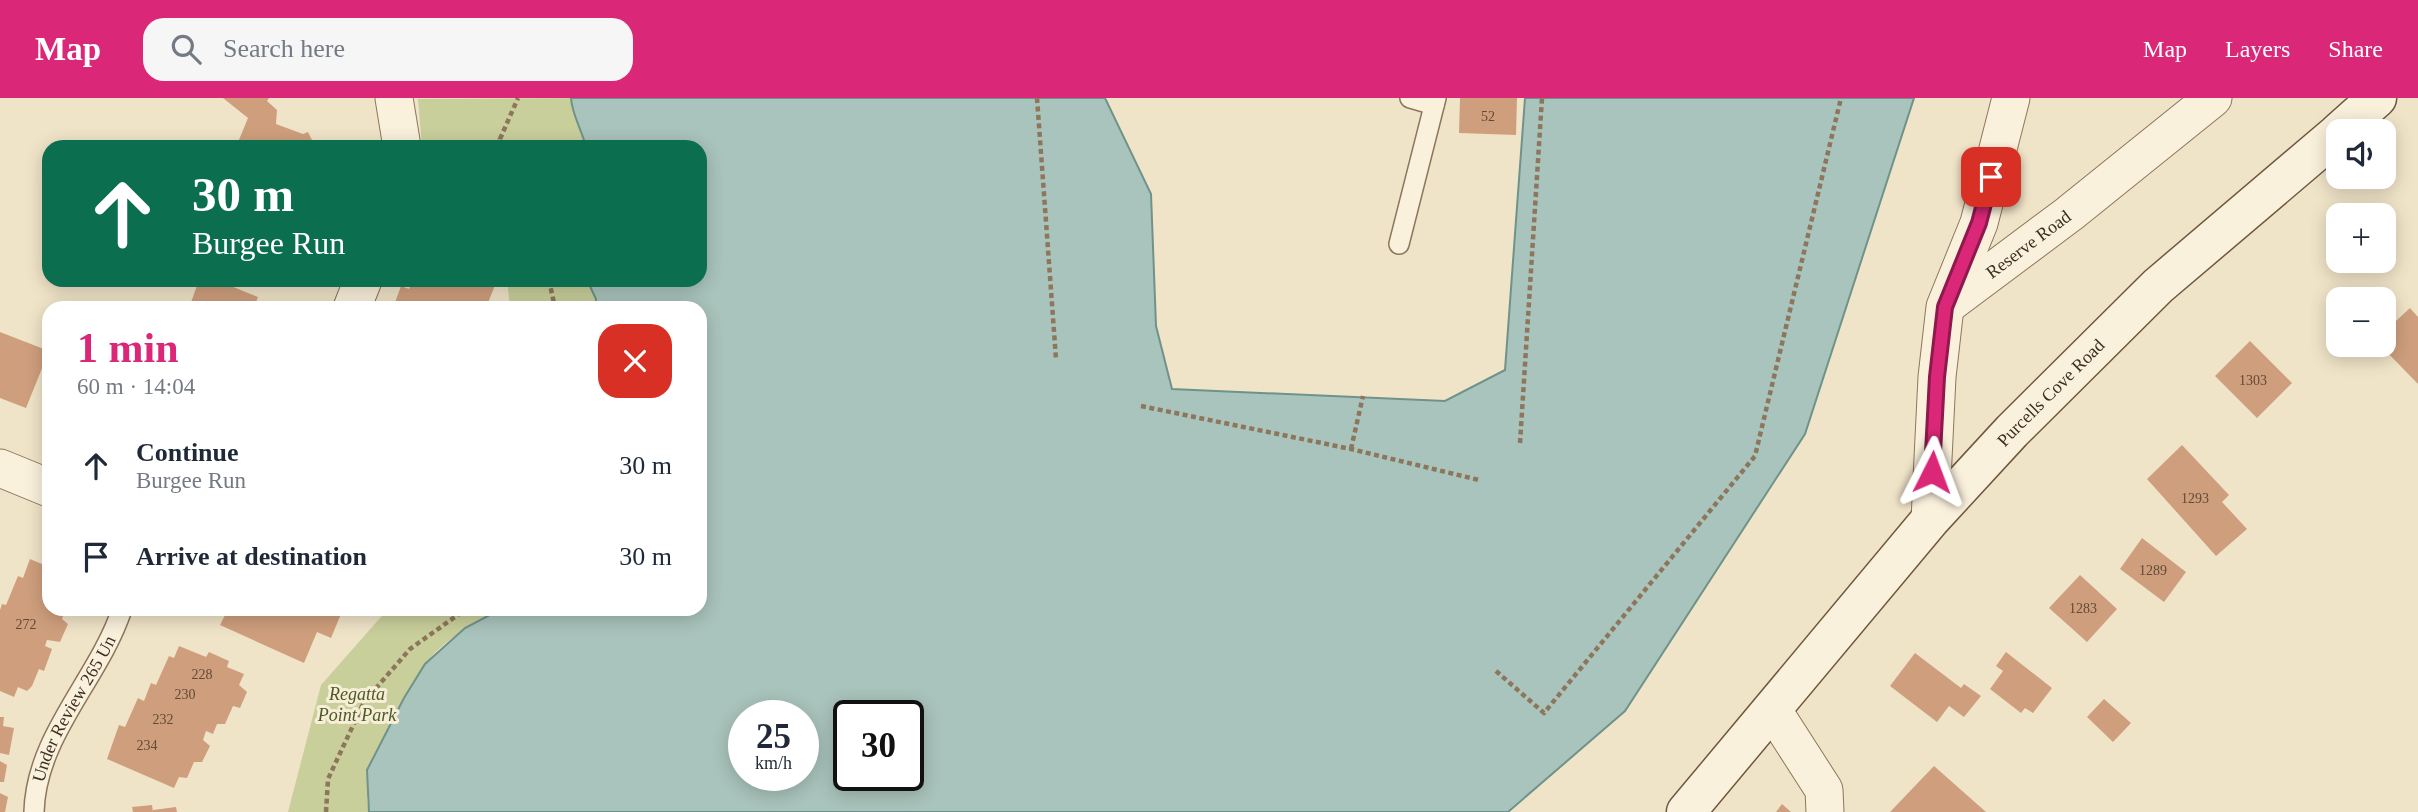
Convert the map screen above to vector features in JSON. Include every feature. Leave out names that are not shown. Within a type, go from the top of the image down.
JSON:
[{"type":"main road","name":"Purcells Cove Road","points":[[2354,119],[2378,98]]},
{"type":"main road","name":"Purcells Cove Road","points":[[1686,812],[1930,520],[2012,431],[2158,286],[2326,143]]},
{"type":"street","points":[[394,98],[401,140]]},
{"type":"street","points":[[1930,520],[1937,377],[1945,307],[1979,223],[2011,98]]},
{"type":"street","name":"Reserve Road","points":[[1945,307],[2069,214],[2213,98]]},
{"type":"street","points":[[0,468],[42,485]]},
{"type":"street","points":[[1772,709],[1824,790],[1825,812]]},
{"type":"lane","points":[[1399,244],[1435,102],[1410,98]]},
{"type":"lane","name":"Under Review 265 Un","points":[[34,812],[38,776],[44,756],[118,616]]},
{"type":"path","points":[[500,140],[517,98]]},
{"type":"path","points":[[1037,98],[1056,359]]},
{"type":"path","points":[[1520,443],[1542,98]]},
{"type":"path","points":[[1496,671],[1544,713],[1755,456],[1841,98]]},
{"type":"path","points":[[1351,449],[1363,396]]},
{"type":"path","points":[[1141,406],[1351,449],[1479,480]]},
{"type":"path","points":[[326,812],[328,779],[364,702],[410,649],[456,616]]},
{"type":"green space","points":[[571,98],[584,140],[421,140],[418,99]]},
{"type":"green space","points":[[508,287],[590,287],[596,299],[596,301],[509,301]]},
{"type":"green space","name":"Regatta Point Park","points":[[382,616],[489,616],[449,640],[431,657],[414,681],[397,713],[384,748],[367,799],[369,812],[288,812],[321,685]]},
{"type":"water","points":[[571,98],[1105,98],[1151,194],[1156,326],[1172,389],[1445,401],[1505,370],[1525,98],[1914,98],[1805,434],[1625,711],[1508,812],[369,812],[367,770],[404,698],[425,664],[465,628],[488,616],[707,616],[707,301],[596,301],[590,287],[707,287],[707,140],[584,140]]},
{"type":"building","points":[[223,98],[269,98],[267,101],[277,110],[276,124],[303,134],[308,132],[312,140],[239,140],[248,118]]},
{"type":"building","points":[[1460,98],[1517,98],[1516,135],[1459,133]]},
{"type":"building","points":[[196,287],[233,287],[258,297],[257,301],[192,301]]},
{"type":"building","points":[[401,287],[494,287],[489,301],[396,301]]},
{"type":"building","points":[[2410,308],[2418,317],[2418,384],[2392,357],[2396,357],[2396,321]]},
{"type":"building","points":[[0,332],[42,348],[42,368],[26,408],[0,398]]},
{"type":"building","points":[[2250,341],[2292,383],[2257,418],[2215,376]]},
{"type":"building","points":[[2182,445],[2229,495],[2222,502],[2247,529],[2216,556],[2147,479]]},
{"type":"building","points":[[2142,538],[2186,572],[2164,602],[2120,569]]},
{"type":"building","points":[[30,559],[42,564],[42,616],[63,616],[62,619],[68,624],[60,642],[47,640],[45,646],[52,649],[44,671],[39,669],[27,691],[18,687],[14,697],[0,691],[0,610],[2,604],[6,605],[18,576],[23,578]]},
{"type":"building","points":[[2080,575],[2117,609],[2087,642],[2049,608]]},
{"type":"building","points":[[224,616],[340,616],[331,638],[317,632],[304,663],[220,625]]},
{"type":"building","points":[[179,646],[206,657],[209,652],[229,661],[227,667],[244,674],[239,685],[247,692],[240,708],[233,706],[225,724],[217,724],[213,734],[206,731],[203,740],[210,746],[202,762],[194,762],[187,778],[179,777],[174,788],[107,759],[119,725],[125,727],[138,698],[144,701],[151,683],[156,685],[169,656],[174,658]]},
{"type":"building","points":[[2006,652],[2052,688],[2033,713],[2025,708],[2021,713],[1990,689],[2003,671],[1996,666]]},
{"type":"building","points":[[1915,653],[1961,688],[1964,684],[1981,696],[1964,717],[1949,706],[1937,722],[1890,686]]},
{"type":"building","points":[[2104,699],[2131,723],[2113,742],[2087,717]]},
{"type":"building","points":[[0,717],[4,717],[3,726],[14,728],[9,755],[0,753]]},
{"type":"building","points":[[0,761],[7,765],[4,782],[0,782]]},
{"type":"building","points":[[1934,766],[1986,812],[1890,812]]},
{"type":"building","points":[[0,793],[8,797],[5,812],[0,812]]},
{"type":"building","points":[[1782,804],[1791,812],[1776,812]]},
{"type":"building","points":[[152,805],[153,812],[133,812],[132,807]]},
{"type":"building","points":[[176,807],[177,812],[153,812],[153,810]]},
{"type":"route","points":[[1932,472],[1937,377],[1945,307],[1979,223],[1991,177]]}]
